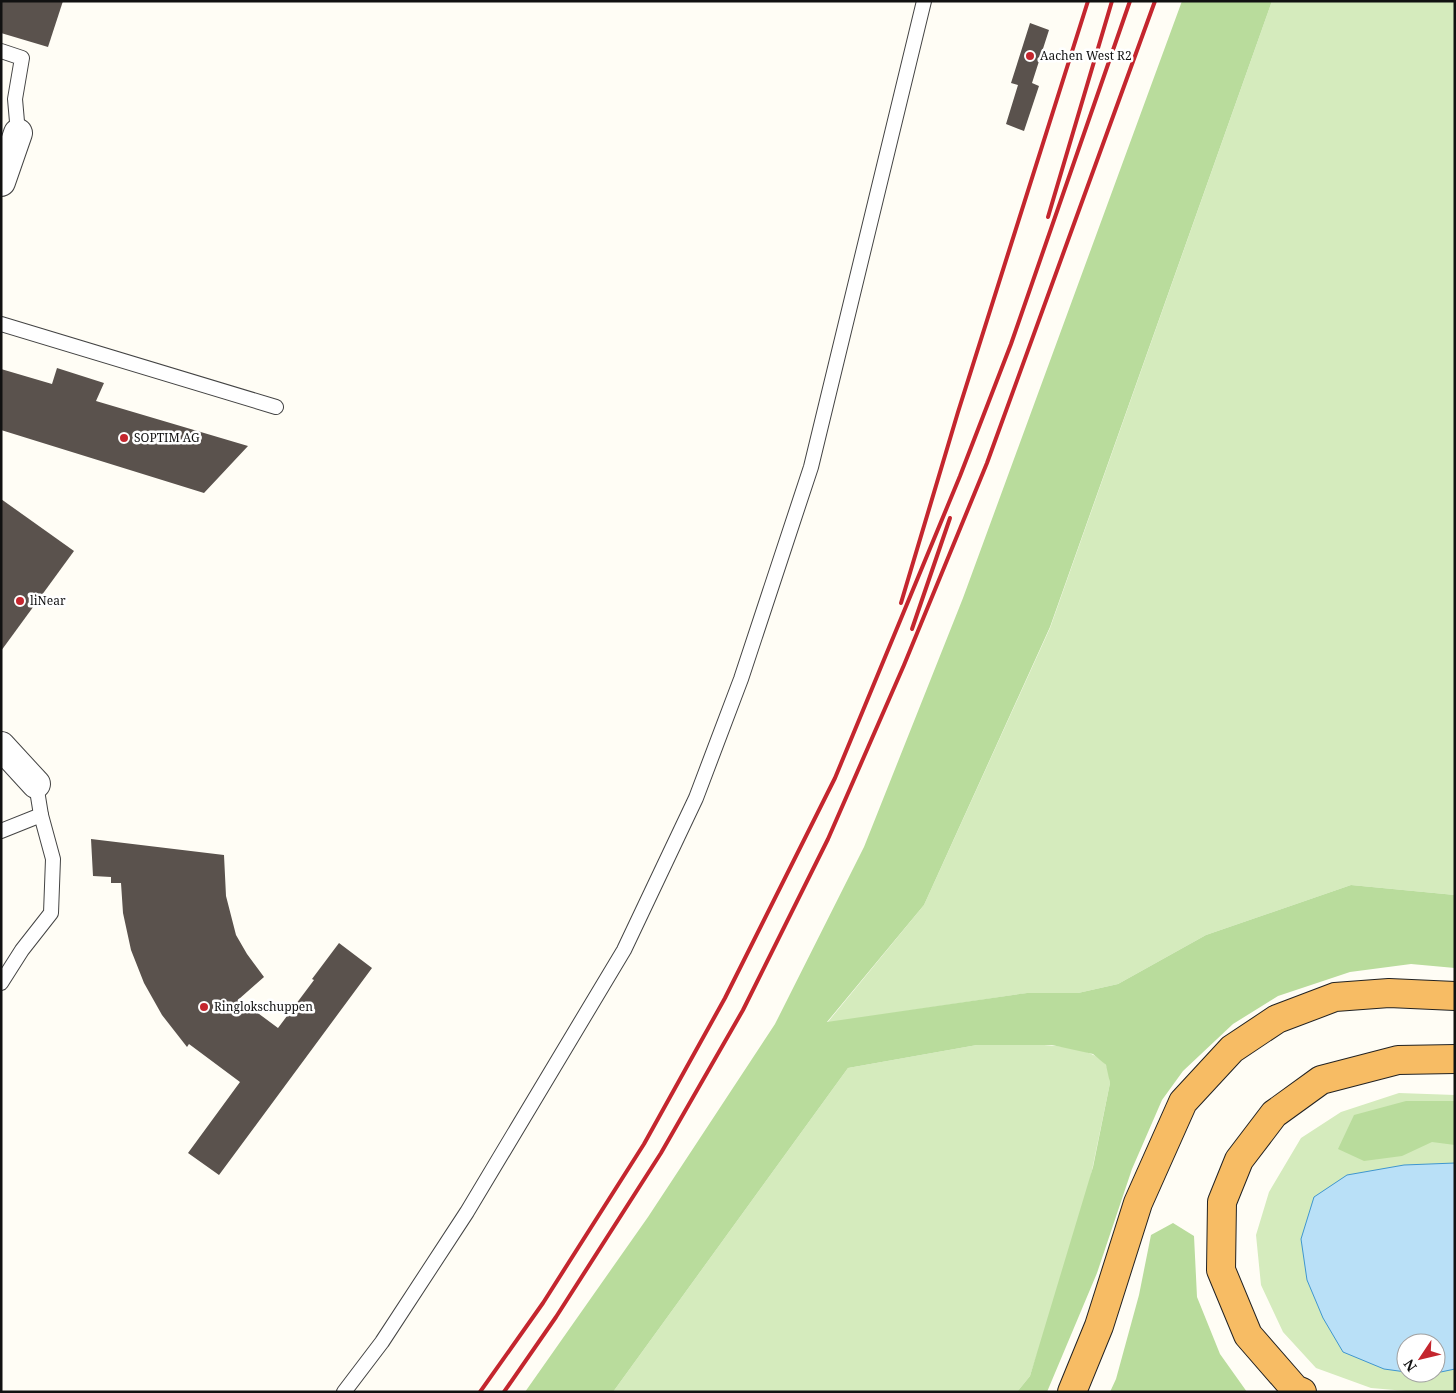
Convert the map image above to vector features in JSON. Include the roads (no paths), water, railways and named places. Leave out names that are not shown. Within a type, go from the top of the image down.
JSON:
[{"type":"highway","points":[[1072,1392],[1099,1326],[1138,1203],[1183,1102],[1232,1050],[1277,1019],[1335,997],[1389,993],[1455,996]]},
{"type":"highway","points":[[1302,1392],[1295,1388],[1248,1335],[1221,1270],[1222,1202],[1239,1160],[1274,1114],[1321,1080],[1398,1060],[1455,1059]]},
{"type":"street","points":[[1,182],[18,132]]},
{"type":"street","points":[[1,746],[36,784]]},
{"type":"lane","points":[[344,1392],[382,1342],[467,1212],[624,950],[696,798],[742,680],[810,467],[924,1]]},
{"type":"lane","points":[[1,51],[22,58],[15,99],[18,132]]},
{"type":"lane","points":[[1,324],[276,407]]},
{"type":"lane","points":[[1,982],[22,950],[51,913],[53,859],[41,815],[36,784]]},
{"type":"lane","points":[[1,831],[41,815]]},
{"type":"water","points":[[1455,1163],[1455,1369],[1446,1371],[1446,1333],[1396,1333],[1396,1371],[1384,1369],[1343,1352],[1323,1318],[1307,1280],[1301,1239],[1314,1197],[1347,1175],[1404,1165]]},
{"type":"railway","points":[[901,603],[958,412],[1088,1]]},
{"type":"railway","points":[[1048,217],[1112,1]]},
{"type":"railway","points":[[480,1392],[543,1303],[644,1144],[725,998],[835,778],[960,476],[1011,344],[1130,1]]},
{"type":"railway","points":[[504,1392],[556,1317],[661,1153],[743,1010],[828,839],[904,665],[987,463],[1155,1]]},
{"type":"railway","points":[[912,629],[950,518]]},
{"type":"place","name":"Aachen West R2","points":[[1030,56]]},
{"type":"place","name":"SOPTIM AG","points":[[124,438]]},
{"type":"place","name":"liNear","points":[[20,601]]},
{"type":"place","name":"Ringlokschuppen","points":[[204,1007]]}]
